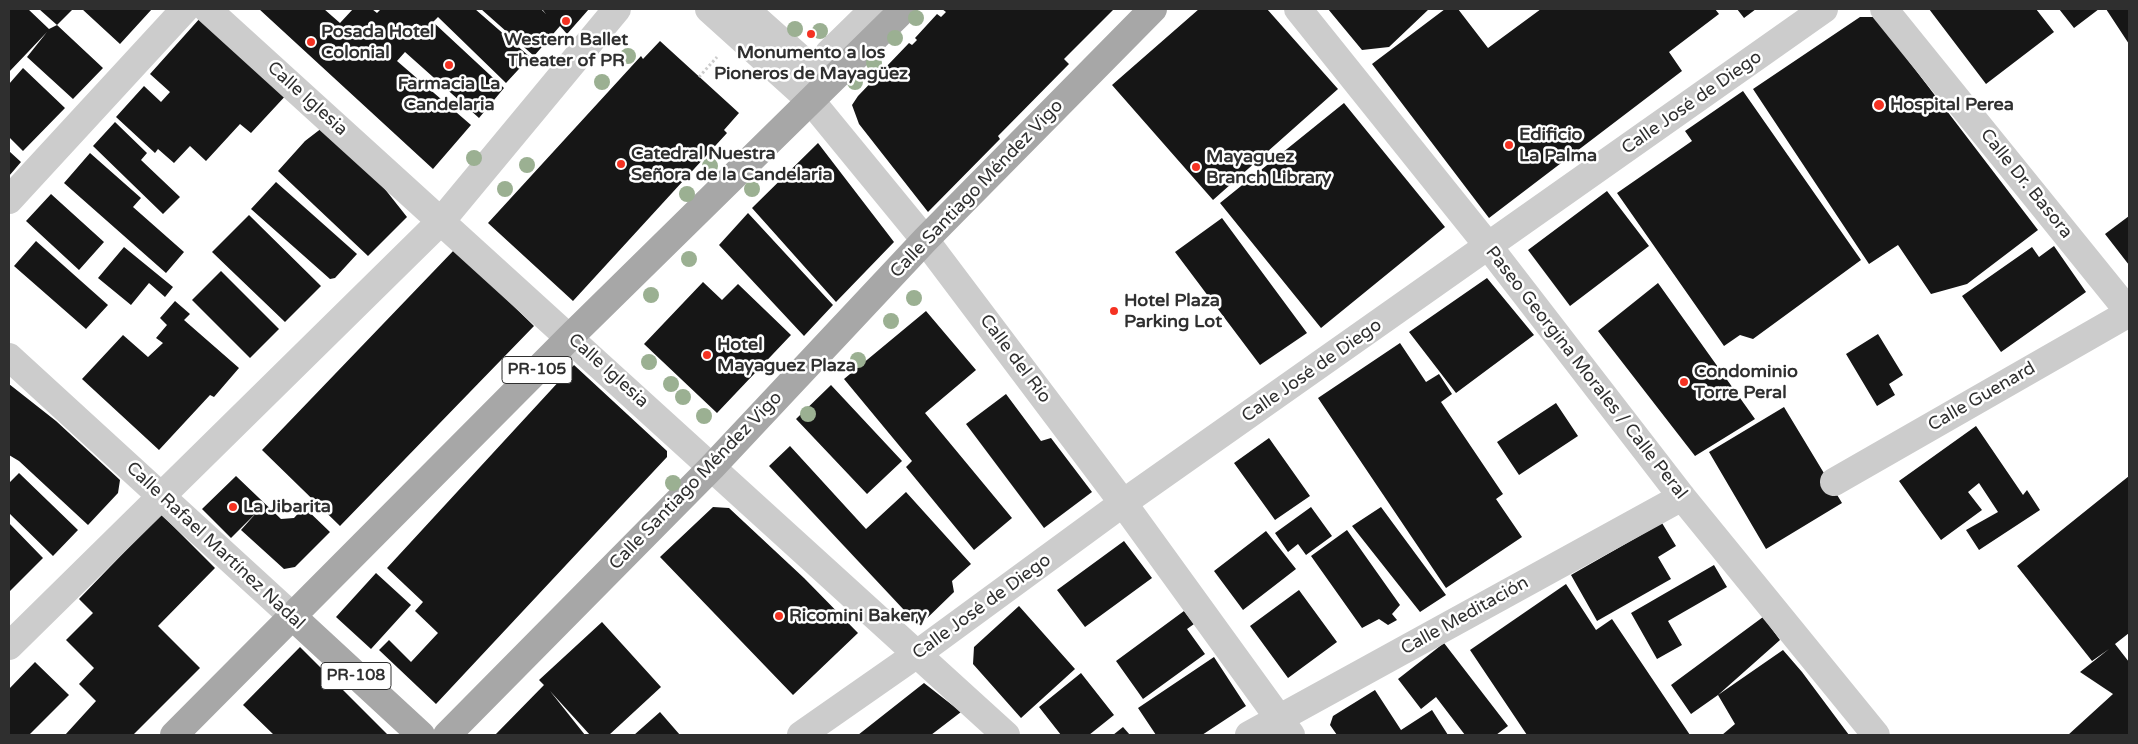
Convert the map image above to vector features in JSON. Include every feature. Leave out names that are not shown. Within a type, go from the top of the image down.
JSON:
[{"type":"main road","name":"PR-105","points":[[174,735],[570,337],[904,9]]},
{"type":"main road","name":"Calle Santiago Méndez Vigo","points":[[447,735],[712,467],[925,240],[1153,9]]},
{"type":"main road","name":"Calle Rafael Martínez Nadal","points":[[292,616],[421,735]]},
{"type":"street","points":[[9,200],[185,9]]},
{"type":"street","name":"Calle Iglesia","points":[[207,9],[442,220],[1006,735]]},
{"type":"street","points":[[9,646],[442,220],[617,9]]},
{"type":"street","name":"Calle del Río","points":[[709,9],[811,101],[925,240],[1124,503],[1285,726]]},
{"type":"street","points":[[745,9],[810,67],[817,68],[824,66],[833,57],[829,54],[874,9]]},
{"type":"street","name":"Paseo Georgina Morales / Calle Peral","points":[[1298,9],[1489,247],[1682,497],[1876,735]]},
{"type":"street","name":"Calle José de Diego","points":[[801,735],[917,654],[1124,503],[1824,9]]},
{"type":"street","name":"Calle Dr. Basora","points":[[1884,9],[2129,313]]},
{"type":"street","name":"Calle Guenard","points":[[1834,482],[2129,313]]},
{"type":"street","name":"Calle Rafael Martínez Nadal","points":[[9,356],[292,616]]},
{"type":"street","name":"Calle Meditación","points":[[1249,735],[1285,726],[1682,497]]},
{"type":"building","points":[[9,9],[28,9],[49,29],[57,25],[103,68],[73,99],[27,57],[47,32],[9,72]]},
{"type":"building","points":[[39,9],[73,9],[57,25]]},
{"type":"building","points":[[82,9],[152,9],[120,44]]},
{"type":"building","points":[[259,9],[324,9],[340,23],[353,9],[372,9],[377,13],[381,9],[475,9],[530,57],[506,83],[438,17],[433,22],[504,88],[479,118],[405,52],[397,61],[471,125],[433,169]]},
{"type":"building","points":[[481,9],[541,9],[546,14],[542,9],[589,9],[567,34],[560,26],[534,56]]},
{"type":"building","points":[[942,9],[1114,9],[1064,59],[1069,64],[998,136],[1000,139],[928,212],[859,124],[852,105],[881,72],[884,75],[889,69],[886,67],[909,43],[912,45],[917,40],[915,38],[937,14],[941,17],[946,12]]},
{"type":"building","points":[[1199,9],[1267,9],[1338,89],[1213,200],[1112,85]]},
{"type":"building","points":[[1328,9],[1429,9],[1389,47],[1362,50]]},
{"type":"building","name":"Edificio La Palma","points":[[1445,9],[1458,9],[1488,48],[1541,9],[1715,9],[1719,14],[1669,52],[1682,71],[1489,218],[1372,64]]},
{"type":"building","points":[[1737,9],[1756,9],[1744,18]]},
{"type":"building","points":[[1929,9],[2036,9],[2054,32],[1986,84]]},
{"type":"building","points":[[2059,9],[2099,9],[2074,28]]},
{"type":"building","points":[[2106,9],[2129,9],[2129,44]]},
{"type":"building","points":[[201,17],[289,92],[251,133],[240,124],[206,161],[190,146],[174,163],[158,149],[155,153],[116,117],[144,86],[161,102],[170,92],[150,74]]},
{"type":"building","points":[[1860,17],[1875,17],[2038,230],[1967,284],[1931,294],[1898,245],[1869,264],[1753,89]]},
{"type":"building","name":"Catedral Nuestra Señora de la Candelaria","points":[[660,41],[739,113],[724,130],[727,133],[573,301],[488,223],[641,56],[643,59]]},
{"type":"building","points":[[23,68],[65,108],[23,151],[9,137],[9,84]]},
{"type":"building","points":[[1743,91],[1861,260],[1753,339],[1740,335],[1724,346],[1617,193],[1692,141],[1685,131]]},
{"type":"building","points":[[1344,103],[1445,227],[1321,328],[1220,203]]},
{"type":"building","points":[[331,121],[407,217],[368,256],[278,171],[305,141]]},
{"type":"building","points":[[115,122],[147,153],[141,160],[180,197],[163,214],[93,146]]},
{"type":"building","points":[[818,143],[894,242],[836,302],[752,208]]},
{"type":"building","points":[[9,151],[21,162],[9,176]]},
{"type":"building","points":[[90,153],[141,198],[133,207],[184,252],[166,273],[64,183]]},
{"type":"building","points":[[276,182],[357,254],[335,278],[330,279],[251,209]]},
{"type":"building","points":[[1607,191],[1649,246],[1570,306],[1528,250]]},
{"type":"building","points":[[51,194],[104,242],[79,270],[26,221]]},
{"type":"building","points":[[748,213],[833,305],[804,336],[719,245]]},
{"type":"building","points":[[249,215],[321,286],[285,322],[212,252]]},
{"type":"building","points":[[2129,216],[2129,265],[2105,234]]},
{"type":"building","points":[[1222,218],[1307,333],[1260,365],[1175,252]]},
{"type":"building","points":[[36,241],[108,305],[86,329],[14,266]]},
{"type":"building","points":[[2054,246],[2086,292],[2001,352],[1962,296],[2032,247],[2039,257]]},
{"type":"building","points":[[124,247],[173,287],[165,297],[149,283],[131,305],[98,278]]},
{"type":"building","points":[[455,249],[534,326],[340,526],[262,450]]},
{"type":"building","points":[[221,271],[279,329],[250,358],[192,300]]},
{"type":"building","points":[[1487,278],[1534,335],[1456,393],[1409,332]]},
{"type":"building","points":[[703,282],[722,300],[738,284],[791,335],[717,413],[644,344]]},
{"type":"building","name":"Condominio Torre Peral","points":[[1658,283],[1755,419],[1695,456],[1598,331]]},
{"type":"building","points":[[175,301],[190,314],[184,320],[239,368],[214,397],[210,395],[159,450],[82,379],[123,335],[148,357],[163,343],[156,338],[167,325],[160,318]]},
{"type":"building","points":[[926,311],[976,370],[925,413],[1012,518],[974,550],[906,467],[912,461],[844,379]]},
{"type":"building","points":[[1878,334],[1903,375],[1889,384],[1895,395],[1877,406],[1846,354]]},
{"type":"building","points":[[1400,343],[1426,382],[1439,374],[1452,394],[1441,402],[1503,494],[1496,499],[1522,537],[1446,588],[1318,398]]},
{"type":"building","points":[[574,365],[667,451],[667,457],[436,704],[379,650],[389,640],[411,662],[438,633],[415,611],[423,602],[387,568]]},
{"type":"building","points":[[9,384],[56,421],[120,480],[118,493],[88,525],[19,461],[9,455]]},
{"type":"building","points":[[831,385],[902,461],[867,494],[796,419]]},
{"type":"building","points":[[1006,394],[1041,441],[1051,438],[1092,492],[1044,528],[966,424]]},
{"type":"building","points":[[1556,403],[1578,436],[1519,475],[1497,442]]},
{"type":"building","points":[[1784,407],[1842,503],[1766,549],[1709,452]]},
{"type":"building","points":[[1976,426],[2023,495],[2027,490],[2040,510],[1979,550],[1966,530],[1998,512],[1979,483],[1968,492],[1982,510],[1941,540],[1899,481]]},
{"type":"building","points":[[1269,438],[1310,496],[1275,520],[1234,463]]},
{"type":"building","points":[[790,446],[866,529],[906,492],[971,564],[952,581],[954,592],[919,626],[769,466]]},
{"type":"building","points":[[19,473],[78,530],[53,556],[9,513],[9,483]]},
{"type":"building","points":[[236,476],[281,519],[294,518],[304,507],[330,532],[295,567],[284,569],[241,530],[257,512],[231,538],[202,509]]},
{"type":"building","points":[[2129,476],[2129,633],[2115,644],[2129,662],[2129,735],[2068,735],[2113,694],[2080,672],[2109,649],[2092,661],[2017,566]]},
{"type":"building","name":"Ricomini Bakery","points":[[713,507],[729,508],[804,578],[858,633],[793,695],[660,557]]},
{"type":"building","points":[[1311,507],[1332,536],[1306,555],[1298,544],[1288,552],[1275,533]]},
{"type":"building","points":[[1381,507],[1446,595],[1420,612],[1352,526]]},
{"type":"building","points":[[161,514],[215,568],[158,626],[200,668],[133,735],[65,735],[96,701],[79,684],[94,668],[66,640],[93,613],[79,599]]},
{"type":"building","points":[[9,523],[43,558],[9,592]]},
{"type":"building","points":[[1662,523],[1676,546],[1658,557],[1671,579],[1597,621],[1571,575]]},
{"type":"building","points":[[1347,530],[1400,605],[1392,614],[1397,620],[1388,625],[1379,619],[1362,628],[1311,556]]},
{"type":"building","points":[[1266,531],[1296,569],[1243,610],[1214,571]]},
{"type":"building","points":[[1124,541],[1152,578],[1085,627],[1057,590]]},
{"type":"building","points":[[1714,565],[1727,587],[1668,621],[1682,645],[1657,659],[1631,613]]},
{"type":"building","points":[[376,573],[411,605],[371,649],[336,617]]},
{"type":"building","points":[[1566,584],[1596,630],[1612,619],[1690,735],[1527,735],[1470,650]]},
{"type":"building","points":[[1299,590],[1337,642],[1288,678],[1250,626]]},
{"type":"building","points":[[1019,606],[1075,669],[1021,718],[973,664],[974,647]]},
{"type":"building","points":[[1184,611],[1194,624],[1187,629],[1205,654],[1143,699],[1116,661]]},
{"type":"building","points":[[1763,617],[1780,640],[1718,695],[1691,714],[1671,685]]},
{"type":"building","points":[[602,622],[661,687],[609,735],[590,735],[550,691],[585,735],[495,735],[544,685],[539,680]]},
{"type":"building","points":[[1444,643],[1508,726],[1496,735],[1465,735],[1436,697],[1421,709],[1398,679]]},
{"type":"building","points":[[300,647],[387,735],[274,735],[243,705]]},
{"type":"building","points":[[1783,650],[1802,672],[1849,735],[1722,735],[1735,724],[1718,695]]},
{"type":"building","points":[[1214,657],[1246,706],[1202,735],[1156,735],[1138,708]]},
{"type":"building","points":[[35,662],[69,695],[29,735],[9,735],[9,689]]},
{"type":"building","points":[[1081,673],[1114,715],[1089,735],[1061,735],[1039,707]]},
{"type":"building","points":[[924,683],[961,712],[931,735],[858,735]]},
{"type":"building","points":[[1375,690],[1401,730],[1432,710],[1448,735],[1337,735],[1330,725],[1333,716]]},
{"type":"building","points":[[660,712],[680,735],[634,735]]},
{"type":"building","points":[[1123,727],[1130,735],[1113,735]]},
{"type":"place","name":"Western Ballet Theater of PR","points":[[566,21]]},
{"type":"place","name":"Monumento a los Pioneros de Mayagüez","points":[[811,34]]},
{"type":"place","name":"Posada Hotel Colonial","points":[[311,42]]},
{"type":"place","name":"Farmacia La Candelaria","points":[[449,65]]},
{"type":"place","name":"Hospital Perea","points":[[1879,105]]},
{"type":"place","name":"Edificio La Palma","points":[[1509,145]]},
{"type":"place","name":"Catedral Nuestra Señora de la Candelaria","points":[[621,164]]},
{"type":"place","name":"Mayaguez Branch Library","points":[[1196,167]]},
{"type":"place","name":"Hotel Plaza Parking Lot","points":[[1114,311]]},
{"type":"place","name":"Hotel Mayaguez Plaza","points":[[707,355]]},
{"type":"place","name":"Condominio Torre Peral","points":[[1684,382]]},
{"type":"place","name":"La Jibarita","points":[[233,507]]},
{"type":"place","name":"Ricomini Bakery","points":[[779,616]]}]
